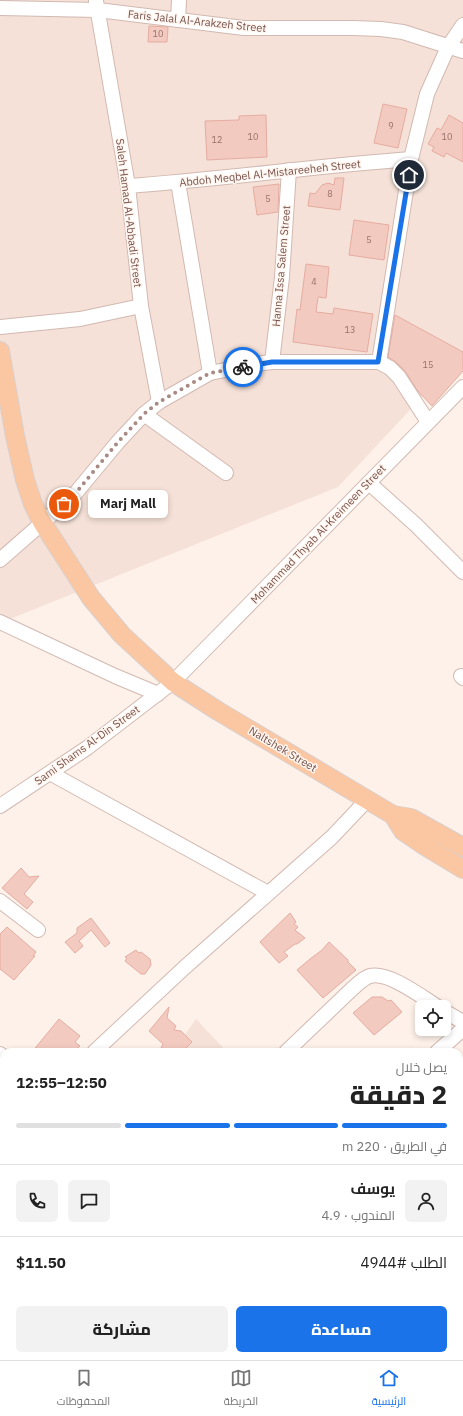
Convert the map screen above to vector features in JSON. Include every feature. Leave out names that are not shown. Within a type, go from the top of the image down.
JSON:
[{"type":"main road","name":"Naltshek Street","points":[[0,351],[15,436],[25,480],[33,504],[42,522],[91,598],[127,640],[174,682],[231,718],[393,815],[411,818],[462,845]]},
{"type":"main road","name":"Naltshek Street","points":[[393,815],[403,831],[463,869]]},
{"type":"street","points":[[178,20],[179,0]]},
{"type":"street","name":"Faris Jalal Al-Arakzeh Street","points":[[0,8],[97,5],[178,20],[250,28],[381,29],[403,32],[463,51]]},
{"type":"street","name":"Saleh Hamad Al-Abbadi Street","points":[[97,5],[128,186],[141,306],[159,402]]},
{"type":"street","points":[[378,362],[411,159],[427,94],[448,47],[463,25]]},
{"type":"street","name":"Abdoh Meqbel Al-Mistareeheh Street","points":[[128,186],[411,159]]},
{"type":"street","name":"Hanna Issa Salem Street","points":[[272,362],[282,277],[289,170]]},
{"type":"street","points":[[178,182],[210,373]]},
{"type":"street","points":[[0,328],[80,319],[141,306]]},
{"type":"street","points":[[0,560],[74,495],[118,442],[144,414],[159,402],[210,373],[272,362],[378,362],[390,368],[399,377],[428,422]]},
{"type":"street","name":"Mohammad Thyab Al-Kreimeen Street","points":[[174,682],[463,387]]},
{"type":"street","points":[[144,414],[226,473]]},
{"type":"street","points":[[368,483],[416,525],[463,572]]},
{"type":"street","points":[[0,622],[115,676],[158,694]]},
{"type":"street","name":"Sami Shams Al-Din Street","points":[[0,806],[87,748],[174,682]]},
{"type":"street","points":[[50,773],[268,892]]},
{"type":"street","points":[[98,1048],[268,892],[332,837],[368,799]]},
{"type":"street","points":[[0,901],[38,930]]},
{"type":"street","points":[[290,1048],[352,989],[370,976],[381,975],[394,980],[427,1000]]},
{"type":"street","points":[[451,1015],[463,1022]]},
{"type":"street","points":[[442,1048],[463,1029]]},
{"type":"shaded area","points":[[0,0],[463,0],[463,353],[338,487],[0,623]]},
{"type":"shaded area","points":[[196,1019],[223,1048],[176,1048]]},
{"type":"building","points":[[149,26],[168,27],[167,42],[148,42]]},
{"type":"building","points":[[383,104],[407,109],[398,148],[374,143]]},
{"type":"building","points":[[266,115],[267,157],[207,160],[205,121],[239,120],[239,116]]},
{"type":"building","points":[[449,115],[463,123],[463,162],[446,153],[444,157],[432,151],[434,147],[428,144],[437,128],[441,130]]},
{"type":"building","points":[[335,178],[344,178],[340,210],[308,206],[310,193],[315,194],[322,185],[328,183],[334,185]]},
{"type":"building","points":[[279,184],[278,212],[257,215],[253,187]]},
{"type":"building","points":[[354,220],[389,225],[384,260],[349,255]]},
{"type":"building","points":[[306,264],[329,267],[326,298],[318,297],[316,312],[333,314],[334,308],[373,314],[367,352],[293,342],[297,309],[300,310]]},
{"type":"building","points":[[395,315],[463,352],[463,371],[432,406],[417,390],[405,371],[396,362],[388,357]]},
{"type":"building","points":[[21,868],[29,877],[39,876],[24,894],[33,902],[27,909],[2,888]]},
{"type":"building","points":[[290,913],[296,922],[294,924],[298,927],[295,930],[305,938],[284,952],[288,956],[279,963],[260,942]]},
{"type":"building","points":[[91,918],[110,943],[105,947],[91,930],[79,941],[83,946],[75,953],[65,942],[77,933],[77,928]]},
{"type":"building","points":[[7,927],[36,952],[33,956],[35,956],[14,980],[0,969],[0,934]]},
{"type":"building","points":[[329,942],[356,970],[323,998],[297,970],[322,950]]},
{"type":"building","points":[[136,950],[150,959],[151,965],[145,974],[141,974],[125,961],[127,958],[125,957]]},
{"type":"building","points":[[372,997],[382,997],[388,1001],[391,1000],[402,1012],[374,1035],[353,1013]]},
{"type":"building","points":[[169,1007],[167,1018],[176,1026],[174,1030],[181,1031],[192,1042],[186,1048],[161,1048],[163,1044],[149,1031]]},
{"type":"building","points":[[59,1019],[80,1036],[75,1042],[80,1046],[78,1048],[35,1048]]},
{"type":"way so far","points":[[64,504],[83,485],[118,442],[144,414],[159,402],[210,373],[243,367]]},
{"type":"place","name":"Marj Mall","points":[[64,504]]},
{"type":"route","points":[[243,367],[272,362],[378,362],[409,175]]}]
